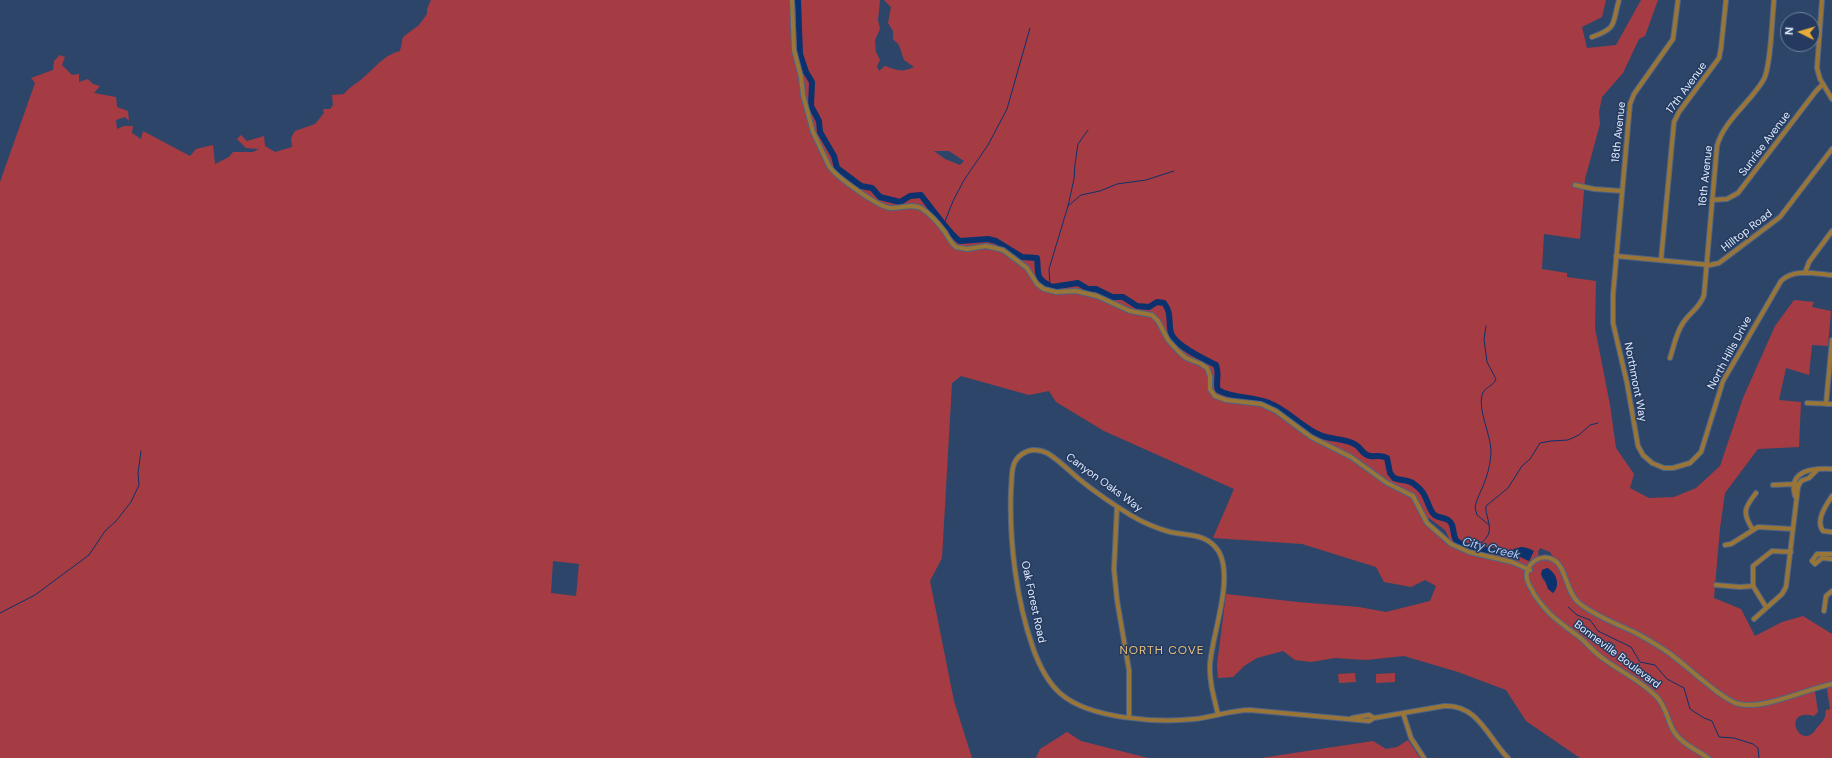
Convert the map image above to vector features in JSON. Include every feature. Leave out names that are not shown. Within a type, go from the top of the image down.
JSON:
[{"type":"street","points":[[792,0],[794,50],[801,77],[808,116],[830,166],[835,173],[865,195],[884,206],[893,208],[914,206],[920,208],[937,223],[956,247],[967,249],[986,246],[1003,250],[1027,268],[1037,284],[1044,289],[1056,292],[1070,290],[1083,292],[1103,298],[1130,311],[1152,315],[1158,321],[1168,340],[1179,352],[1207,368],[1210,376],[1210,389],[1215,396],[1226,400],[1261,404],[1276,411],[1311,437],[1351,457],[1387,483],[1413,496],[1427,522],[1451,544],[1469,552],[1512,562],[1529,569]]},
{"type":"street","points":[[1592,37],[1606,32],[1612,26],[1619,0]]},
{"type":"street","name":"18th Avenue","points":[[1616,256],[1630,100],[1671,43],[1676,29],[1678,0]]},
{"type":"street","name":"17th Avenue","points":[[1661,260],[1674,122],[1677,114],[1719,58],[1726,0]]},
{"type":"street","name":"16th Avenue","points":[[1670,358],[1680,328],[1685,320],[1696,310],[1702,299],[1718,142],[1722,134],[1762,82],[1767,71],[1774,0]]},
{"type":"street","points":[[1822,0],[1817,64],[1819,75],[1832,99]]},
{"type":"street","name":"Sunrise Avenue","points":[[1712,200],[1727,199],[1738,193],[1816,91],[1823,84]]},
{"type":"street","name":"Hilltop Road","points":[[1616,256],[1706,264],[1716,264],[1722,262],[1780,217],[1832,149]]},
{"type":"street","points":[[1575,185],[1594,189],[1622,191]]},
{"type":"street","points":[[1805,273],[1809,262],[1832,231]]},
{"type":"street","name":"Northmont Way","points":[[1616,256],[1613,317],[1638,446],[1646,458],[1660,466],[1677,468],[1693,461]]},
{"type":"street","name":"North Hills Drive","points":[[1693,461],[1701,452],[1704,445],[1723,381],[1777,287],[1784,278],[1790,274],[1805,273],[1832,275]]},
{"type":"street","points":[[1826,404],[1832,340]]},
{"type":"street","points":[[1807,403],[1832,404]]},
{"type":"street","name":"Canyon Oaks Way","points":[[1024,453],[1034,450],[1047,453],[1081,481],[1117,506],[1153,527],[1170,532],[1200,537],[1210,542],[1219,552],[1224,573],[1218,626],[1210,668],[1211,685],[1218,714]]},
{"type":"street","name":"Oak Forest Road","points":[[1024,453],[1016,461],[1013,471],[1011,501],[1015,564],[1027,628],[1039,664],[1054,688],[1074,704],[1106,714],[1177,720],[1250,710],[1351,718],[1361,721],[1369,721],[1374,718],[1444,706],[1462,708],[1478,719],[1507,758]]},
{"type":"street","points":[[1754,620],[1766,607],[1782,594],[1786,587],[1796,499],[1796,478],[1803,472],[1811,469],[1832,470]]},
{"type":"street","points":[[1772,485],[1796,484],[1809,478],[1818,469]]},
{"type":"street","points":[[1753,530],[1746,519],[1746,512],[1747,505],[1756,493]]},
{"type":"street","points":[[1832,496],[1823,511],[1820,525],[1823,531],[1832,532]]},
{"type":"street","points":[[1117,506],[1114,543],[1114,574],[1129,670],[1129,717]]},
{"type":"street","points":[[1725,545],[1730,544],[1760,526],[1793,529]]},
{"type":"street","points":[[1766,607],[1753,586],[1752,570],[1757,561],[1772,551],[1790,552]]},
{"type":"street","points":[[1832,554],[1817,554],[1812,561],[1815,564],[1822,558],[1832,559]]},
{"type":"street","name":"Bonneville Boulevard","points":[[1708,758],[1685,743],[1676,734],[1664,707],[1656,696],[1625,672],[1601,657],[1581,638],[1548,614],[1529,584],[1527,576],[1529,569],[1537,559],[1547,558],[1554,560],[1562,570],[1571,593],[1580,603],[1594,612],[1638,634],[1669,653],[1732,702],[1746,705],[1762,704],[1832,684]]},
{"type":"street","points":[[1716,585],[1744,587],[1753,586]]},
{"type":"street","points":[[1824,611],[1826,596],[1832,591]]},
{"type":"street","points":[[1404,713],[1411,738],[1424,758]]},
{"type":"shaded area","points":[[431,0],[880,0],[878,20],[880,29],[875,40],[876,52],[880,60],[877,66],[879,71],[885,66],[896,70],[910,69],[914,67],[904,60],[899,45],[893,39],[893,31],[888,23],[891,7],[884,0],[1606,0],[1602,17],[1582,27],[1587,48],[1616,45],[1641,0],[1658,0],[1645,36],[1639,39],[1623,73],[1602,97],[1599,112],[1600,124],[1585,179],[1580,239],[1544,234],[1542,269],[1567,273],[1567,277],[1596,281],[1595,328],[1610,405],[1616,448],[1634,474],[1630,488],[1649,498],[1674,497],[1696,488],[1720,466],[1743,398],[1775,326],[1794,300],[1814,302],[1812,307],[1831,311],[1828,346],[1812,345],[1809,375],[1786,368],[1779,400],[1801,402],[1799,447],[1758,449],[1725,493],[1720,528],[1714,598],[1741,609],[1755,636],[1782,622],[1803,616],[1832,634],[1832,684],[1812,690],[1815,692],[1818,712],[1814,716],[1804,715],[1798,718],[1795,722],[1799,733],[1804,736],[1810,735],[1816,729],[1824,719],[1826,710],[1830,709],[1827,689],[1832,685],[1832,758],[1580,758],[1526,721],[1506,690],[1458,672],[1404,656],[1366,660],[1335,658],[1311,662],[1295,660],[1283,651],[1257,658],[1244,666],[1233,677],[1218,678],[1217,665],[1226,594],[1359,607],[1386,612],[1430,601],[1436,586],[1425,580],[1411,587],[1384,582],[1376,567],[1302,544],[1213,538],[1234,489],[1104,431],[1056,402],[1049,391],[1029,395],[961,376],[952,383],[942,558],[930,581],[954,701],[972,758],[0,758],[0,182],[35,83],[31,78],[53,70],[54,61],[60,55],[65,57],[62,65],[72,75],[79,74],[79,82],[88,79],[93,84],[100,86],[94,93],[116,97],[117,107],[128,111],[129,121],[125,117],[116,120],[117,129],[124,126],[133,126],[132,133],[141,139],[143,131],[190,156],[196,149],[213,145],[215,164],[229,157],[233,152],[253,152],[259,149],[246,148],[237,139],[241,135],[247,141],[264,136],[265,146],[275,152],[292,147],[291,138],[295,131],[315,124],[324,113],[323,109],[330,109],[333,105],[332,95],[344,94],[381,61],[389,55],[400,51],[403,37],[419,25],[427,14],[427,9]],"holes":[[[934,151],[949,151],[964,161],[960,165],[945,159]],[[1429,518],[1445,530],[1449,538],[1445,543],[1423,521]],[[1524,547],[1530,549],[1531,558],[1529,561],[1518,556],[1505,553],[1516,548]],[[1540,548],[1550,552],[1554,559],[1539,558],[1538,552]],[[553,561],[579,564],[576,596],[551,593]],[[1547,568],[1553,573],[1557,583],[1553,593],[1542,578],[1543,570]]]},
{"type":"shaded area","points":[[1355,673],[1356,682],[1339,683],[1338,674]]},
{"type":"shaded area","points":[[1395,673],[1395,682],[1376,683],[1376,674]]},
{"type":"shaded area","points":[[1067,732],[1081,741],[1148,758],[1036,758],[1040,749]]},
{"type":"shaded area","points":[[1408,740],[1420,758],[1261,758],[1373,741],[1386,749],[1397,747]]},
{"type":"water","points":[[1521,547],[1534,551],[1529,561],[1516,555],[1505,553]]},
{"type":"water","points":[[1547,568],[1553,572],[1557,583],[1553,593],[1548,589],[1545,580],[1541,575],[1542,570]]},
{"type":"waterway","name":"City Creek","points":[[798,0],[800,54],[806,72],[812,82],[811,106],[819,121],[820,132],[834,156],[837,168],[861,186],[872,188],[880,197],[900,202],[910,196],[921,195],[946,227],[960,241],[988,239],[996,241],[1022,257],[1037,258],[1038,275],[1042,281],[1052,287],[1078,283],[1088,289],[1096,289],[1112,297],[1123,297],[1137,306],[1149,307],[1157,302],[1164,303],[1168,310],[1171,333],[1178,343],[1190,352],[1216,365],[1218,372],[1218,390],[1229,395],[1269,403],[1276,406],[1313,432],[1329,438],[1352,443],[1368,455],[1383,456],[1387,458],[1390,473],[1394,478],[1412,482],[1418,487],[1424,494],[1434,514],[1437,517],[1446,519],[1452,524],[1456,540],[1460,543],[1483,550],[1513,553]]},
{"type":"waterway","points":[[944,224],[953,201],[964,180],[988,145],[1007,109],[1030,28]]},
{"type":"waterway","points":[[1068,206],[1074,179],[1078,144],[1088,130]]},
{"type":"waterway","points":[[1050,286],[1049,269],[1068,206],[1081,195],[1100,191],[1117,184],[1146,180],[1174,171]]},
{"type":"waterway","points":[[1486,326],[1484,339],[1487,362],[1496,379],[1483,392],[1481,401],[1491,453],[1487,475],[1475,507],[1477,515],[1489,525]]},
{"type":"waterway","points":[[1480,548],[1489,532],[1486,506],[1508,488],[1522,466],[1530,459],[1540,443],[1568,440],[1579,435],[1590,425],[1598,423]]},
{"type":"waterway","points":[[0,613],[35,595],[89,555],[105,531],[116,521],[131,502],[139,485],[138,473],[141,451]]},
{"type":"waterway","name":"City Creek","points":[[1568,607],[1577,615],[1590,620],[1598,631],[1631,647],[1640,662],[1655,665],[1667,679],[1684,688],[1690,709],[1712,721],[1719,737],[1734,738],[1753,744],[1758,748],[1759,758]]},
{"type":"district","name":"NORTH COVE","points":[[1162,651]]}]
